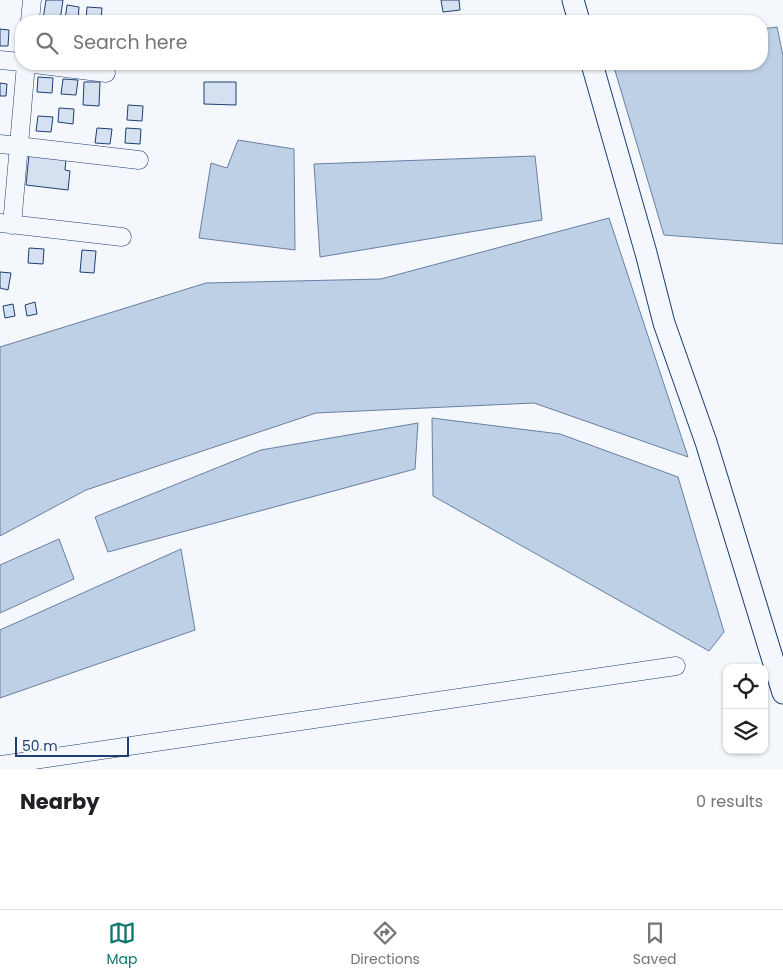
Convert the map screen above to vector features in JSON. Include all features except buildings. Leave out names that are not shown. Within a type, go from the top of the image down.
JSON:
[{"type":"main road","points":[[573,0],[577,15]]},
{"type":"main road","points":[[594,70],[667,333],[706,442],[783,692]]},
{"type":"street","points":[[31,15],[32,0]]},
{"type":"street","points":[[0,60],[15,61]]},
{"type":"street","points":[[25,70],[9,145],[6,224],[122,237]]},
{"type":"street","points":[[82,70],[106,73]]},
{"type":"street","points":[[9,145],[139,160]]},
{"type":"street","points":[[0,765],[676,666]]},
{"type":"water","points":[[777,27],[783,56],[783,244],[664,235],[615,70],[768,70],[768,28]]},
{"type":"water","points":[[238,140],[294,149],[295,250],[199,238],[211,163],[227,168]]},
{"type":"water","points":[[535,156],[542,220],[320,257],[314,164]]},
{"type":"water","points":[[609,218],[688,457],[534,403],[316,413],[86,490],[0,536],[0,347],[206,283],[381,279]]},
{"type":"water","points":[[432,418],[560,434],[678,477],[724,632],[709,651],[433,496]]},
{"type":"water","points":[[418,423],[415,469],[108,552],[95,517],[261,450]]},
{"type":"water","points":[[59,539],[74,579],[0,613],[0,565]]},
{"type":"water","points":[[181,549],[195,630],[0,698],[0,630]]}]
